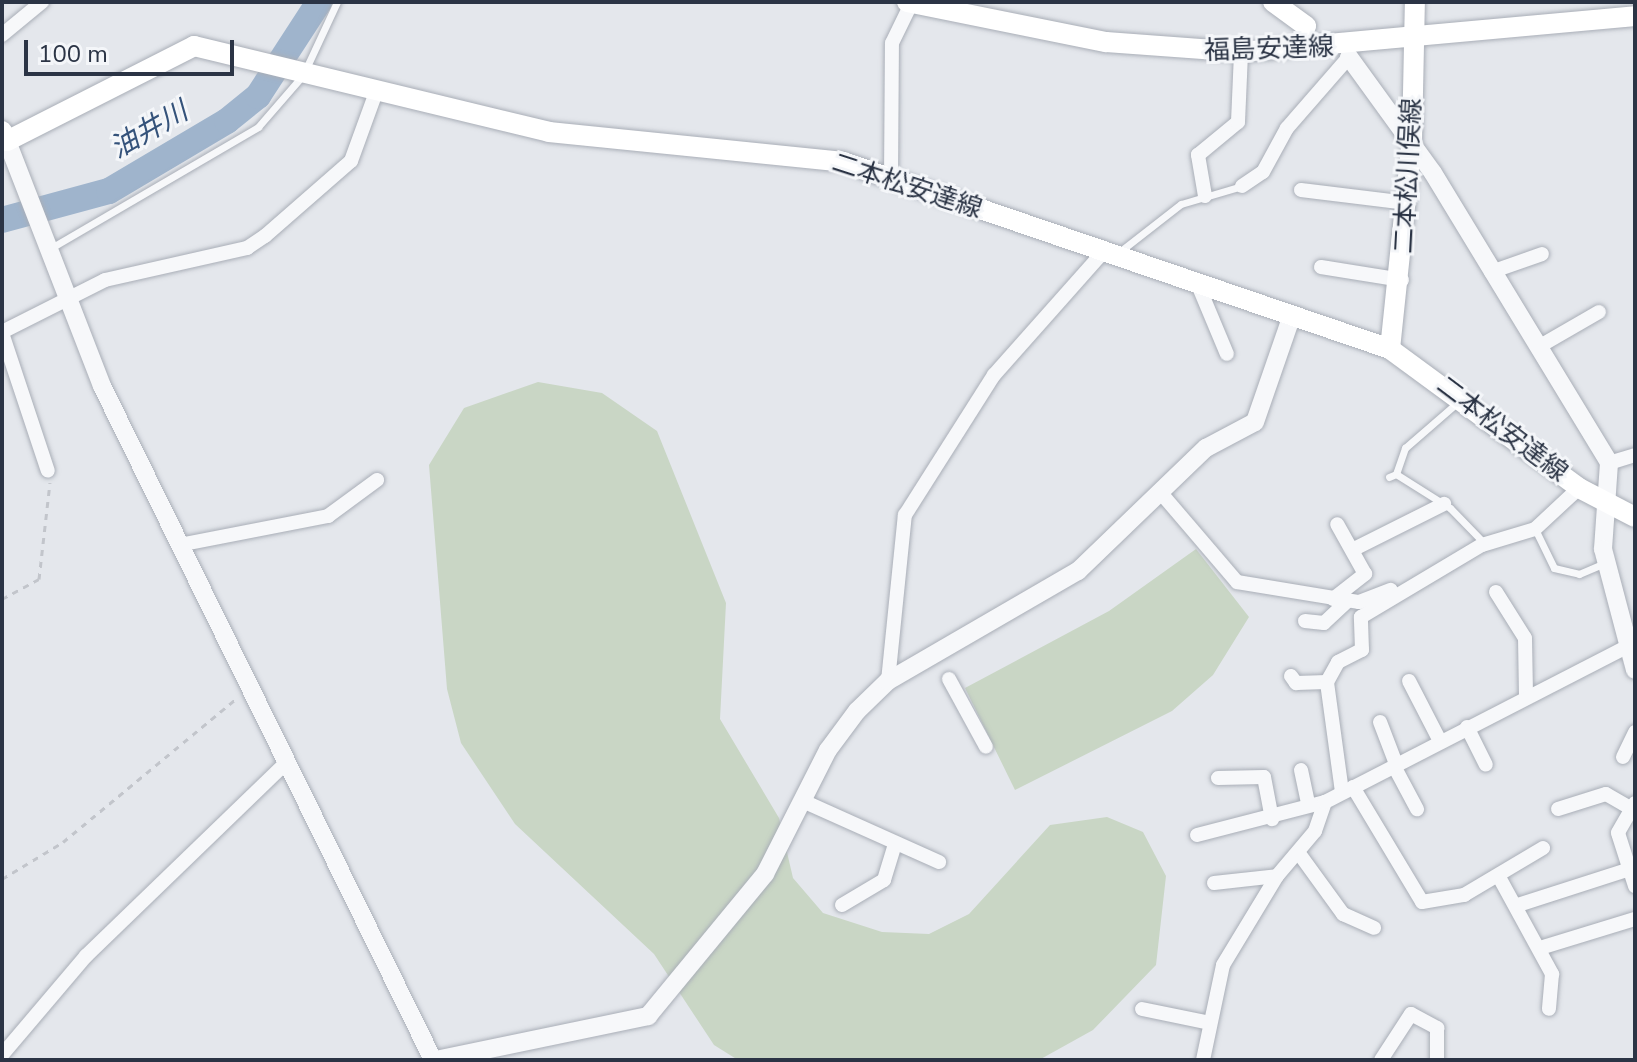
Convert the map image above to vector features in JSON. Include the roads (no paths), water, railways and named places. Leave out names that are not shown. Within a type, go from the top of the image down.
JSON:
[{"type":"main road","name":"福島安達線","points":[[910,2],[1106,42],[1241,52],[1344,52],[1413,39],[1635,16]]},
{"type":"main road","points":[[1273,2],[1306,26]]},
{"type":"main road","name":"二本松川俣線","points":[[1390,349],[1402,280],[1412,140],[1415,2]]},
{"type":"main road","name":"二本松安達線","points":[[4,136],[180,48],[235,54],[375,95],[549,132],[810,157],[891,179],[1196,280],[1390,349],[1462,397],[1579,488],[1635,517]]},
{"type":"street","points":[[2,35],[42,2]]},
{"type":"street","points":[[891,179],[892,43],[910,2]]},
{"type":"street","points":[[1205,196],[1198,155],[1238,122],[1241,52]]},
{"type":"street","points":[[1242,186],[1263,172],[1287,128],[1344,52],[1412,140],[1609,463],[1607,503],[1601,533],[1635,670]]},
{"type":"street","points":[[48,471],[2,333],[105,280],[247,248],[351,161],[375,95]]},
{"type":"street","points":[[4,136],[43,246],[179,545],[435,1060],[648,1016],[765,874],[841,731],[888,681],[1078,571],[1206,448],[1255,422],[1292,315]]},
{"type":"street","points":[[1301,190],[1407,203]]},
{"type":"street","points":[[888,681],[905,515],[994,375],[1110,253]]},
{"type":"street","points":[[1491,272],[1542,254]]},
{"type":"street","points":[[1321,267],[1402,280]]},
{"type":"street","points":[[1196,280],[1227,354]]},
{"type":"street","points":[[1540,346],[1599,312]]},
{"type":"street","points":[[1609,463],[1635,455]]},
{"type":"street","points":[[179,545],[328,516],[377,480]]},
{"type":"street","points":[[1543,848],[1499,877],[1446,902],[1422,902],[1348,790],[1327,682],[1338,662],[1362,650],[1361,617],[1485,544],[1535,529],[1579,488]]},
{"type":"street","points":[[1161,493],[1237,582],[1348,601],[1425,580]]},
{"type":"street","points":[[1354,549],[1444,504]]},
{"type":"street","points":[[1333,599],[1365,574],[1354,549],[1337,524]]},
{"type":"street","points":[[1496,592],[1525,638],[1526,697]]},
{"type":"street","points":[[1305,621],[1324,623],[1348,601]]},
{"type":"street","points":[[1197,835],[1272,819],[1308,804],[1325,802],[1630,645]]},
{"type":"street","points":[[1291,676],[1296,683],[1327,682]]},
{"type":"street","points":[[949,679],[986,747]]},
{"type":"street","points":[[1409,681],[1440,741]]},
{"type":"street","points":[[1380,722],[1395,765],[1417,809]]},
{"type":"street","points":[[1467,727],[1486,765]]},
{"type":"street","points":[[1623,757],[1635,732]]},
{"type":"street","points":[[2,1055],[86,956],[286,763]]},
{"type":"street","points":[[1301,770],[1308,804]]},
{"type":"street","points":[[1218,778],[1264,777],[1272,819]]},
{"type":"street","points":[[1558,809],[1606,794],[1632,805],[1618,833],[1635,886]]},
{"type":"street","points":[[805,802],[894,847],[939,862]]},
{"type":"street","points":[[1203,1060],[1223,965],[1277,876],[1298,852],[1325,802]]},
{"type":"street","points":[[842,905],[884,880],[894,847]]},
{"type":"street","points":[[1298,852],[1343,914],[1374,928]]},
{"type":"street","points":[[1518,905],[1630,869]]},
{"type":"street","points":[[1214,883],[1277,876]]},
{"type":"street","points":[[1499,877],[1518,905],[1552,974],[1549,1009]]},
{"type":"street","points":[[1540,948],[1635,919]]},
{"type":"street","points":[[1142,1009],[1210,1023]]},
{"type":"street","points":[[1381,1060],[1411,1014],[1434,1022],[1437,1060]]},
{"type":"lane","points":[[43,246],[258,127],[303,75],[337,2]]},
{"type":"lane","points":[[1306,26],[1344,52]]},
{"type":"lane","points":[[1110,253],[1166,214],[1205,196],[1242,186]]},
{"type":"lane","points":[[1462,397],[1405,448],[1393,476],[1444,504],[1485,544]]},
{"type":"lane","points":[[1535,529],[1554,568],[1579,574],[1607,562]]},
{"type":"waterway","name":"油井川","points":[[2,220],[109,191],[227,121],[258,96],[319,2]]}]
